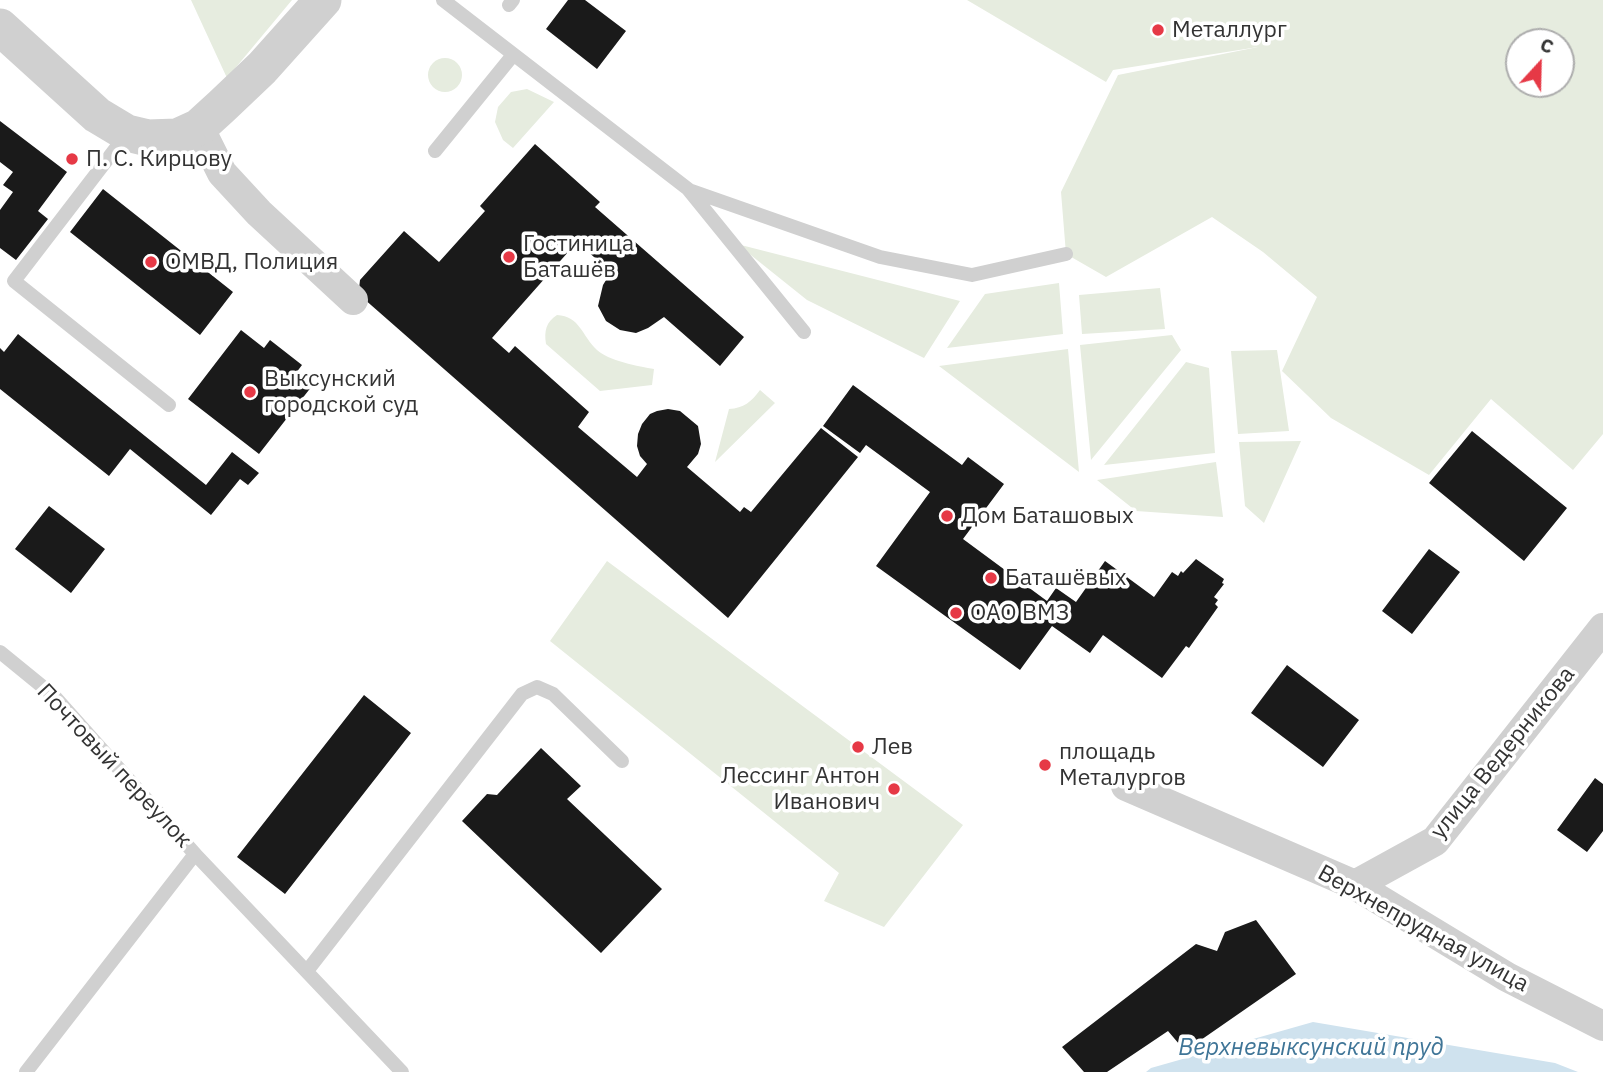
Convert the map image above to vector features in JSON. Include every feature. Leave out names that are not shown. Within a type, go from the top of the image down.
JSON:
[{"type":"street","points":[[0,27],[97,115],[127,134],[148,138],[177,136],[199,127],[262,68],[323,0]]},
{"type":"street","points":[[199,127],[222,173],[259,213],[353,300]]},
{"type":"street","name":"улица Ведерникова","points":[[1355,885],[1435,841],[1603,628]]},
{"type":"street","name":"Верхнепрудная улица","points":[[1126,786],[1355,885],[1507,977],[1603,1026]]},
{"type":"lane","points":[[443,0],[688,189],[804,332]]},
{"type":"lane","points":[[435,151],[513,55]]},
{"type":"lane","points":[[127,134],[13,281],[169,405]]},
{"type":"lane","points":[[688,189],[880,257],[972,275],[1066,254]]},
{"type":"lane","name":"Почтовый переулок","points":[[0,652],[54,695],[194,854],[402,1072]]},
{"type":"lane","points":[[307,971],[522,694],[537,687],[553,694],[622,761]]},
{"type":"lane","points":[[26,1072],[194,854]]},
{"type":"shaded area","points":[[191,0],[292,0],[227,78]]},
{"type":"shaded area","points":[[967,0],[1603,0],[1603,434],[1573,470],[1491,399],[1429,475],[1331,418],[1282,371],[1317,297],[1263,252],[1212,217],[1106,277],[1066,254],[1061,192],[1118,75],[1258,47],[1113,70],[1106,82]]},
{"type":"shaded area","points":[[445,58],[457,63],[462,75],[457,87],[445,92],[433,87],[428,75],[433,63]]},
{"type":"shaded area","points":[[527,89],[554,102],[513,148],[503,140],[495,122],[498,107],[511,92]]},
{"type":"shaded area","points":[[737,244],[960,301],[924,358],[807,300]]},
{"type":"shaded area","points":[[1059,283],[1063,334],[947,348],[985,294]]},
{"type":"shaded area","points":[[1160,288],[1165,329],[1082,334],[1079,295]]},
{"type":"shaded area","points":[[557,315],[565,316],[576,323],[602,354],[654,369],[652,385],[600,391],[546,344],[547,327]]},
{"type":"shaded area","points":[[1172,335],[1181,350],[1091,460],[1080,345]]},
{"type":"shaded area","points":[[1068,349],[1079,472],[939,366]]},
{"type":"shaded area","points":[[1277,350],[1289,431],[1238,434],[1231,351]]},
{"type":"shaded area","points":[[1186,362],[1209,368],[1215,453],[1104,465]]},
{"type":"shaded area","points":[[760,390],[775,403],[715,462],[729,409],[747,404]]},
{"type":"shaded area","points":[[1301,441],[1264,523],[1245,506],[1239,442]]},
{"type":"shaded area","points":[[1216,462],[1223,517],[1136,511],[1097,480]]},
{"type":"shaded area","points":[[607,561],[963,825],[884,927],[824,901],[839,873],[550,641]]},
{"type":"water","name":"Верхневыксунский пруд","points":[[1313,1022],[1555,1063],[1578,1072],[1146,1072],[1151,1068]]},
{"type":"building","points":[[568,0],[585,0],[626,31],[597,69],[546,29]]},
{"type":"building","points":[[0,121],[67,172],[38,211],[48,219],[16,260],[0,248],[0,210],[13,192],[3,185],[13,172],[0,162]]},
{"type":"building","points":[[535,144],[600,202],[595,207],[744,337],[720,366],[664,317],[636,333],[620,330],[606,321],[598,306],[603,285],[611,272],[577,242],[492,338],[509,353],[515,346],[589,412],[578,427],[637,477],[647,464],[640,456],[637,446],[642,424],[650,414],[657,411],[680,411],[698,426],[701,444],[698,454],[687,467],[740,512],[744,507],[751,512],[821,428],[858,457],[728,618],[363,298],[359,289],[360,280],[404,231],[439,262],[485,211],[480,206]]},
{"type":"building","name":"ОМВД, Полиция","points":[[103,189],[233,292],[200,335],[70,232]]},
{"type":"building","name":"Выксунский городской суд","points":[[241,330],[264,348],[270,340],[302,365],[296,373],[312,386],[259,454],[188,399]]},
{"type":"building","points":[[18,334],[206,485],[232,452],[259,473],[248,485],[240,479],[211,515],[130,449],[109,476],[0,389],[0,348],[4,352]]},
{"type":"building","name":"Дом Баташовых","points":[[853,385],[962,465],[968,457],[1004,484],[963,539],[1047,601],[1056,588],[1076,602],[1105,561],[1154,597],[1172,572],[1178,576],[1196,559],[1224,579],[1224,584],[1214,597],[1218,600],[1215,604],[1218,607],[1189,648],[1186,646],[1162,678],[1103,635],[1090,653],[1052,626],[1020,670],[876,566],[930,492],[866,445],[860,453],[823,426]]},
{"type":"building","points":[[1472,431],[1567,508],[1524,561],[1429,483]]},
{"type":"building","points":[[49,506],[105,549],[71,593],[15,549]]},
{"type":"building","points":[[1429,549],[1460,572],[1412,634],[1382,611]]},
{"type":"building","points":[[1287,665],[1359,720],[1323,767],[1251,713]]},
{"type":"building","points":[[364,695],[411,733],[285,894],[237,857]]},
{"type":"building","points":[[541,748],[581,786],[567,799],[662,889],[601,953],[462,821],[487,794],[497,795]]},
{"type":"building","points":[[1595,778],[1603,784],[1603,831],[1587,852],[1557,830]]},
{"type":"building","points":[[1256,920],[1296,974],[1185,1051],[1168,1031],[1107,1072],[1084,1072],[1062,1047],[1196,944],[1217,951],[1225,932]]},
{"type":"place","name":"Металлург","points":[[1158,30]]},
{"type":"place","name":"П. С. Кирцову","points":[[72,159]]},
{"type":"place","name":"Гостиница Баташёв","points":[[509,257]]},
{"type":"place","name":"ОМВД, Полиция","points":[[151,262]]},
{"type":"place","name":"Выксунский городской суд","points":[[250,392]]},
{"type":"place","name":"Дом Баташовых","points":[[947,516]]},
{"type":"place","name":"Баташёвых","points":[[991,578]]},
{"type":"place","name":"ОАО ВМЗ","points":[[956,613]]},
{"type":"place","name":"Лев","points":[[858,747]]},
{"type":"place","name":"площадь Металургов","points":[[1045,765]]},
{"type":"place","name":"Лессинг Антон Иванович","points":[[894,789]]}]
